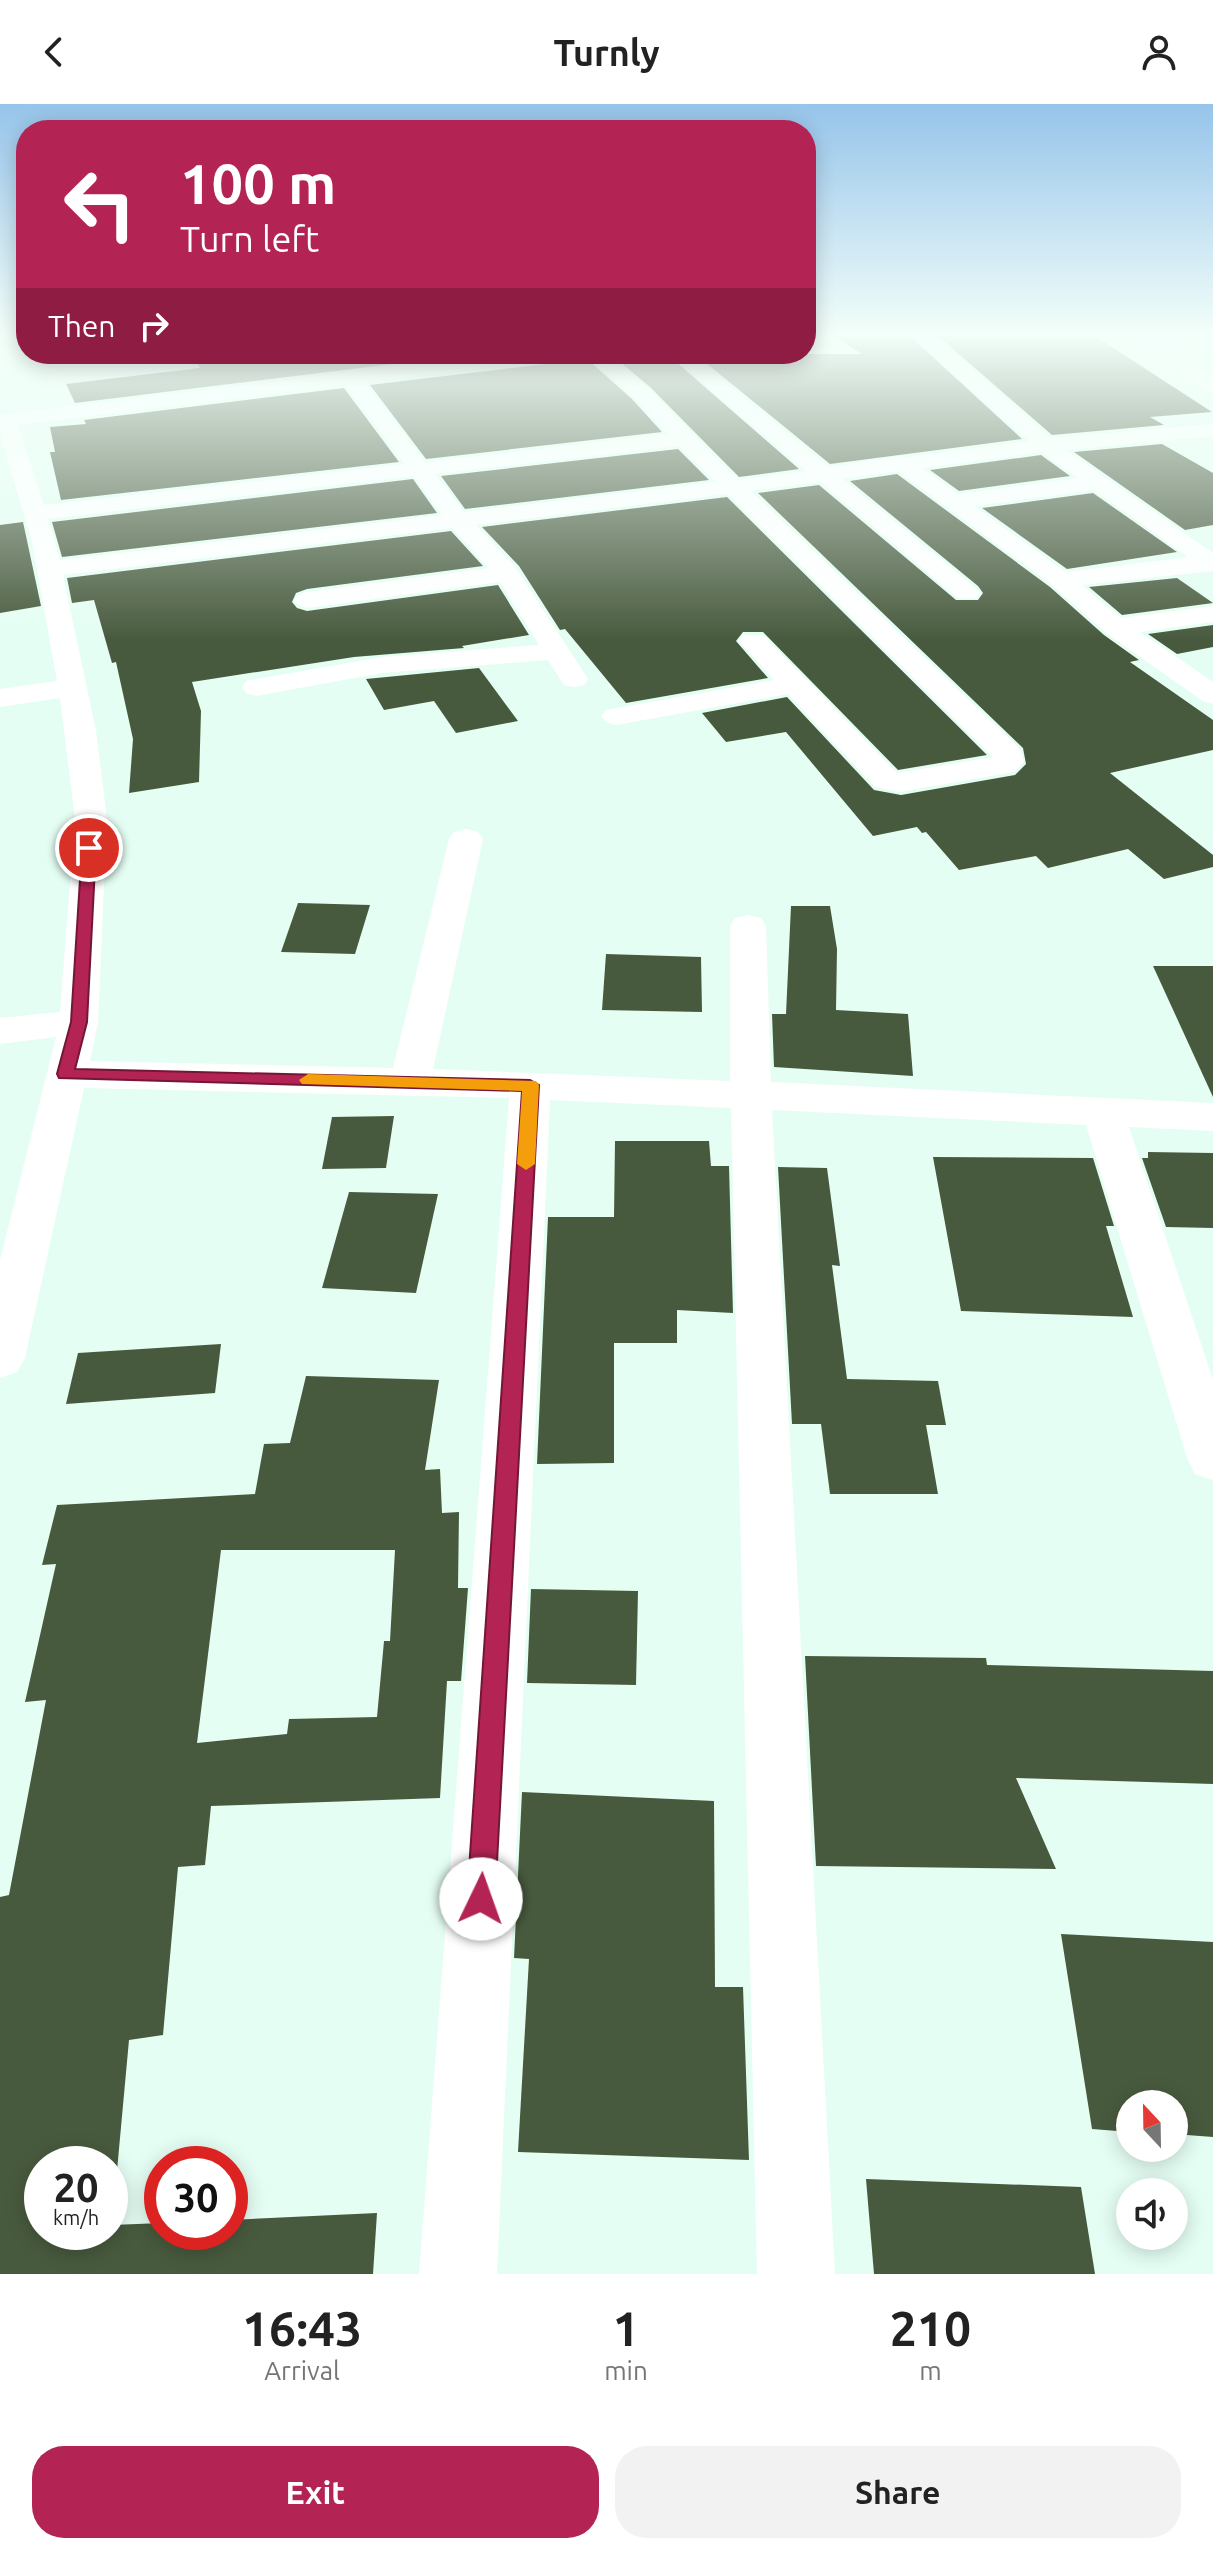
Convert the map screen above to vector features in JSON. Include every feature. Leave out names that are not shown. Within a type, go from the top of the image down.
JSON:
[{"type":"street","points":[[0,1358],[79,1022],[91,819],[83,748],[49,569],[8,437]]},
{"type":"street","points":[[397,437],[458,520],[507,573],[574,679]]},
{"type":"street","points":[[778,437],[967,593]]},
{"type":"street","points":[[1037,437],[1212,563]]},
{"type":"street","points":[[49,569],[733,487],[899,462],[1132,437]]},
{"type":"street","points":[[27,505],[423,470],[684,439],[1010,757],[1009,762],[909,781],[886,780],[753,641]]},
{"type":"street","points":[[899,462],[1061,580],[1115,627],[1213,695]]},
{"type":"street","points":[[950,502],[1100,482]]},
{"type":"street","points":[[1061,580],[1212,563]]},
{"type":"street","points":[[307,600],[507,573]]},
{"type":"street","points":[[1115,627],[1213,614]]},
{"type":"street","points":[[256,687],[382,665],[516,657],[556,651]]},
{"type":"street","points":[[616,716],[793,685]]},
{"type":"street","points":[[0,698],[71,688]]},
{"type":"street","points":[[410,1082],[466,839]]},
{"type":"street","points":[[748,926],[751,1098],[796,2274]]},
{"type":"street","points":[[0,1031],[79,1022]]},
{"type":"street","points":[[65,1074],[530,1085],[751,1098],[1213,1117]]},
{"type":"street","points":[[458,2274],[530,1085]]},
{"type":"street","points":[[1103,1112],[1213,1458]]},
{"type":"building","points":[[52,437],[381,437],[399,462],[61,500],[50,452],[55,452]]},
{"type":"building","points":[[410,437],[616,437],[426,459]]},
{"type":"building","points":[[700,437],[763,437],[799,469],[739,477]]},
{"type":"building","points":[[797,437],[1022,439],[830,464]]},
{"type":"building","points":[[1162,444],[1213,473],[1213,525],[1185,530],[1074,452]]},
{"type":"building","points":[[678,449],[709,480],[465,509],[441,476]]},
{"type":"building","points":[[1041,455],[1070,476],[959,491],[930,470]]},
{"type":"building","points":[[897,474],[1050,587],[1104,635],[1139,660],[1130,662],[1213,720],[1213,750],[1110,773],[1213,855],[1213,867],[1164,879],[1128,849],[1048,868],[1036,856],[959,870],[926,832],[922,833],[917,827],[873,836],[786,732],[726,742],[702,713],[787,697],[874,790],[901,795],[1015,775],[1026,764],[1023,748],[758,493],[819,485],[956,600],[978,600],[983,593],[978,586],[850,481]]},
{"type":"building","points":[[413,479],[437,513],[62,557],[52,522]]},
{"type":"building","points":[[1093,493],[1177,552],[1067,569],[982,508]]},
{"type":"building","points":[[727,497],[987,755],[898,770],[763,632],[743,632],[736,641],[768,678],[626,703],[565,629],[560,630],[519,566],[482,527]]},
{"type":"building","points":[[23,522],[41,606],[0,613],[0,525]]},
{"type":"building","points":[[451,531],[483,566],[307,589],[296,593],[292,602],[297,608],[307,611],[498,585],[529,635],[462,646],[464,648],[354,657],[192,682],[201,711],[199,782],[129,793],[133,739],[116,662],[112,663],[94,600],[72,603],[67,578]]},
{"type":"building","points":[[1177,578],[1213,603],[1122,615],[1089,587]]},
{"type":"building","points":[[1213,625],[1213,647],[1177,654],[1148,634]]},
{"type":"building","points":[[479,668],[518,721],[456,733],[434,701],[384,710],[366,679]]},
{"type":"building","points":[[298,903],[370,905],[355,954],[281,952]]},
{"type":"building","points":[[791,906],[830,906],[837,949],[836,1010],[908,1014],[913,1076],[774,1067],[772,1014],[786,1014]]},
{"type":"building","points":[[606,954],[701,957],[702,1012],[602,1010]]},
{"type":"building","points":[[1153,966],[1213,966],[1213,1097]]},
{"type":"building","points":[[394,1116],[386,1168],[322,1169],[332,1117]]},
{"type":"building","points":[[615,1141],[709,1141],[711,1166],[729,1166],[733,1313],[677,1310],[677,1343],[614,1343],[614,1463],[537,1464],[548,1217],[614,1217]]},
{"type":"building","points":[[1148,1152],[1213,1153],[1213,1228],[1166,1227],[1142,1158],[1148,1158]]},
{"type":"building","points":[[933,1157],[1093,1158],[1114,1226],[1106,1226],[1133,1317],[961,1311]]},
{"type":"building","points":[[778,1167],[827,1168],[840,1266],[832,1265],[847,1379],[938,1381],[946,1425],[926,1425],[938,1494],[830,1494],[821,1424],[792,1424]]},
{"type":"building","points":[[349,1192],[438,1194],[416,1293],[322,1288]]},
{"type":"building","points":[[221,1344],[215,1393],[66,1404],[78,1353]]},
{"type":"building","points":[[306,1376],[439,1380],[425,1470],[440,1469],[442,1513],[459,1512],[458,1588],[468,1588],[461,1681],[447,1681],[440,1798],[211,1806],[205,1865],[178,1867],[163,2035],[129,2040],[119,2146],[24,2146],[24,2250],[128,2250],[128,2224],[144,2224],[144,2250],[248,2250],[248,2219],[377,2213],[373,2274],[0,2274],[0,1897],[9,1895],[46,1700],[25,1702],[56,1564],[42,1565],[57,1505],[255,1494],[264,1444],[290,1443]],"holes":[[[221,1550],[395,1550],[390,1641],[384,1641],[377,1717],[289,1719],[287,1734],[197,1743]]]},
{"type":"building","points":[[531,1589],[638,1591],[636,1685],[527,1683]]},
{"type":"building","points":[[805,1656],[986,1658],[987,1665],[1213,1671],[1213,1784],[1016,1778],[1056,1869],[816,1866]]},
{"type":"building","points":[[522,1792],[714,1801],[715,1987],[743,1987],[749,2160],[518,2152],[529,1959],[514,1958]]},
{"type":"building","points":[[1061,1934],[1213,1942],[1213,2137],[1188,2135],[1188,2090],[1116,2090],[1116,2131],[1092,2129]]},
{"type":"building","points":[[866,2179],[1081,2187],[1095,2274],[874,2274]]},
{"type":"slow traffic","points":[[308,1080],[530,1085],[526,1164]]},
{"type":"route","points":[[89,848],[79,1022],[65,1074],[530,1085],[481,1899]]}]
